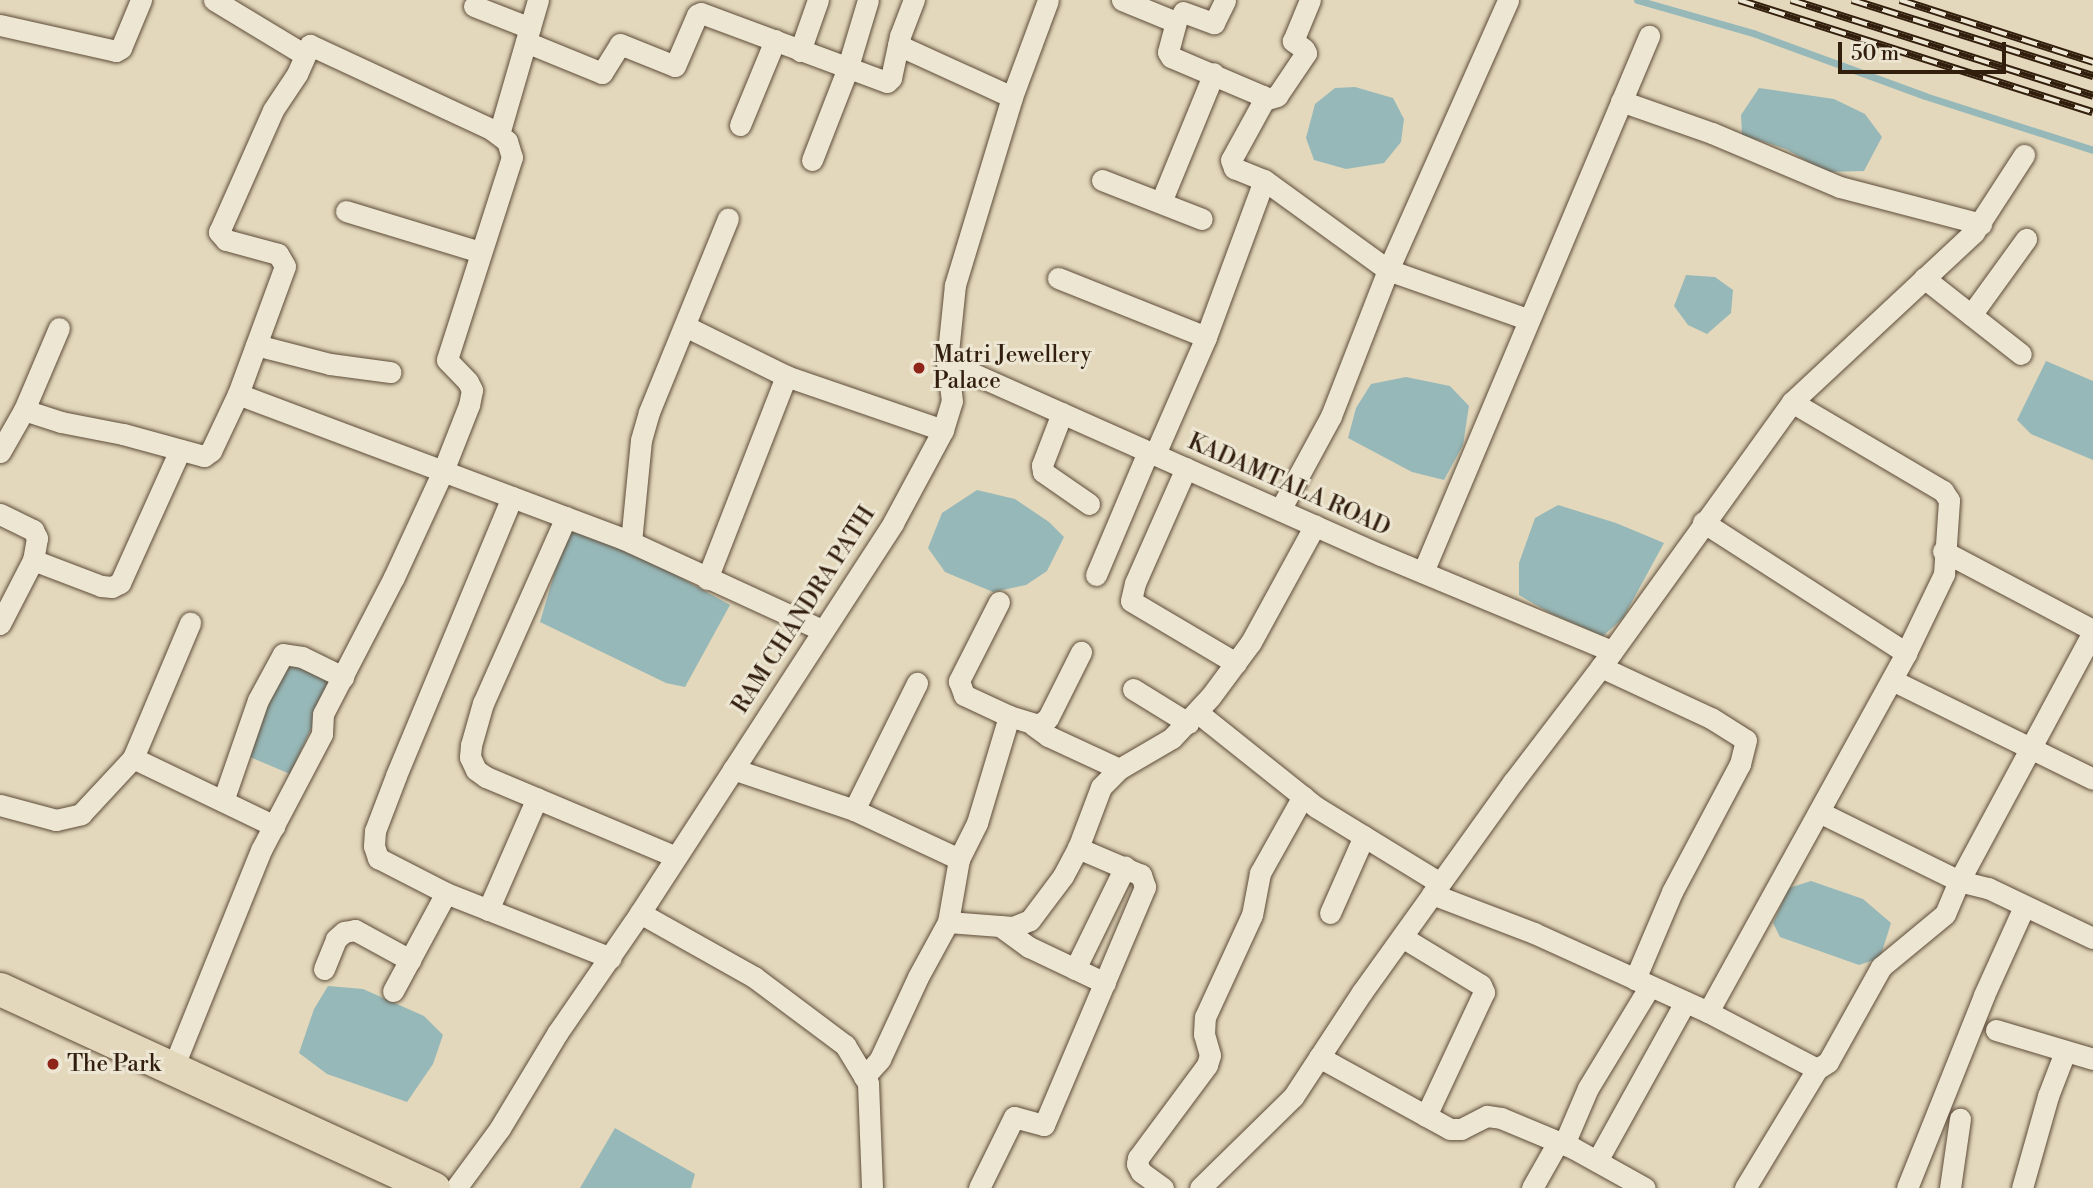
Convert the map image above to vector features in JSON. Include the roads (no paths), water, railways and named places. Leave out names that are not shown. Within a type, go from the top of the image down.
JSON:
[{"type":"main road","points":[[0,989],[420,1185]]},
{"type":"street","points":[[0,25],[116,51],[121,48],[141,0]]},
{"type":"street","points":[[499,134],[538,0]]},
{"type":"street","points":[[800,51],[818,0]]},
{"type":"street","points":[[812,160],[847,70],[868,0]]},
{"type":"street","points":[[474,6],[602,73],[620,44],[675,66],[697,15],[701,13],[847,70],[887,82],[891,78],[898,45],[914,0]]},
{"type":"street","name":"RAM CHANDRA PATH","points":[[456,1188],[500,1128],[558,1032],[640,914],[893,523],[943,430],[953,401],[947,362],[956,285],[1012,97],[1048,0]]},
{"type":"street","points":[[1122,0],[1174,20],[1183,12]]},
{"type":"street","points":[[1183,12],[1214,23],[1225,0]]},
{"type":"street","points":[[1310,0],[1293,41],[1304,48],[1306,53],[1277,96],[1264,100],[1231,164],[1264,180],[1388,270],[1528,319]]},
{"type":"street","points":[[1280,510],[1331,416],[1388,270],[1508,0]]},
{"type":"street","points":[[228,4],[304,55]]},
{"type":"street","points":[[1183,12],[1168,55],[1260,92],[1264,100]]},
{"type":"street","points":[[1423,572],[1648,36]]},
{"type":"street","points":[[740,125],[775,40]]},
{"type":"street","points":[[24,410],[61,422],[204,456],[211,452],[238,394],[285,266],[278,254],[226,240],[219,232],[272,110],[297,74],[310,46],[314,45],[499,134],[507,141],[512,157],[449,345],[447,360],[472,390],[470,405],[394,577],[323,713],[322,734],[261,850],[173,1068]]},
{"type":"street","points":[[898,45],[1012,97]]},
{"type":"street","points":[[1161,202],[1214,74]]},
{"type":"street","points":[[1621,101],[1712,132],[1840,187],[1982,223]]},
{"type":"street","points":[[1200,1188],[1293,1097],[1436,889],[1792,402],[1982,223],[2024,155]]},
{"type":"street","points":[[1102,180],[1202,219]]},
{"type":"street","points":[[1096,575],[1206,337],[1264,180]]},
{"type":"street","points":[[346,211],[480,251]]},
{"type":"street","points":[[631,542],[641,440],[649,412],[728,218]]},
{"type":"street","points":[[1971,315],[2026,239]]},
{"type":"street","points":[[1058,278],[1206,337]]},
{"type":"street","points":[[1924,278],[2021,354]]},
{"type":"street","points":[[685,326],[786,376],[943,430]]},
{"type":"street","points":[[0,452],[24,410],[59,328]]},
{"type":"street","points":[[256,345],[330,364],[390,372]]},
{"type":"street","name":"KADAMTALA ROAD","points":[[947,362],[1423,572],[1606,659],[1746,740],[1740,764],[1672,892],[1642,982]]},
{"type":"street","points":[[707,579],[786,376]]},
{"type":"street","points":[[238,394],[631,542],[822,631]]},
{"type":"street","points":[[1708,1012],[1892,680],[1944,574],[1943,551],[1949,500],[1943,491],[1792,402]]},
{"type":"street","points":[[1062,413],[1042,465],[1043,472],[1088,504]]},
{"type":"street","points":[[33,560],[101,586],[112,587],[120,583],[180,450]]},
{"type":"street","points":[[1186,468],[1135,583],[1130,601],[1236,663]]},
{"type":"street","points":[[512,497],[490,555],[451,638],[375,831],[374,846],[379,858],[446,893],[611,958]]},
{"type":"street","points":[[0,514],[33,530],[37,538],[33,560],[0,624]]},
{"type":"street","points":[[566,517],[483,703],[470,757],[476,770],[677,857]]},
{"type":"street","points":[[1703,523],[1906,653]]},
{"type":"street","points":[[948,922],[1013,927],[1030,920],[1063,876],[1078,848],[1101,787],[1119,769],[1172,738],[1192,718],[1236,663],[1315,526]]},
{"type":"street","points":[[1745,1188],[1817,1069],[1828,1062],[1881,967],[1945,914],[1959,881],[2093,631],[1943,551]]},
{"type":"street","points":[[999,602],[959,681],[964,695],[1033,725],[1048,736],[1119,769]]},
{"type":"street","points":[[0,805],[56,820],[70,819],[81,814],[133,758],[190,623]]},
{"type":"street","points":[[1033,725],[1039,725],[1048,718],[1081,652]]},
{"type":"street","points":[[223,801],[258,700],[282,654],[302,657],[343,677]]},
{"type":"street","points":[[1892,680],[2093,779]]},
{"type":"street","points":[[854,810],[918,683]]},
{"type":"street","points":[[1133,689],[1192,718],[1436,889],[1708,1012],[1817,1069]]},
{"type":"street","points":[[864,1077],[880,1059],[948,922],[959,859],[977,823],[1009,716]]},
{"type":"street","points":[[133,758],[274,826]]},
{"type":"street","points":[[733,769],[854,810],[959,859]]},
{"type":"street","points":[[1163,1188],[1141,1172],[1137,1164],[1138,1158],[1207,1065],[1210,1055],[1204,1034],[1205,1017],[1252,915],[1260,873],[1303,796]]},
{"type":"street","points":[[488,910],[537,798]]},
{"type":"street","points":[[1819,812],[1959,881],[1988,888],[2093,938]]},
{"type":"street","points":[[1330,913],[1364,836]]},
{"type":"street","points":[[979,1188],[1014,1117],[1044,1125],[1146,887],[1141,875],[1078,848]]},
{"type":"street","points":[[1075,969],[1125,867]]},
{"type":"street","points":[[393,991],[446,893]]},
{"type":"street","points":[[1907,1188],[1984,995],[2024,907]]},
{"type":"street","points":[[640,914],[754,977],[845,1045],[868,1083],[872,1188]]},
{"type":"street","points":[[1000,926],[1029,947],[1105,983]]},
{"type":"street","points":[[324,968],[337,939],[344,932],[355,930],[410,960]]},
{"type":"street","points":[[1402,937],[1481,985],[1484,992],[1480,1007],[1426,1116]]},
{"type":"street","points":[[1532,1188],[1561,1143],[1642,982]]},
{"type":"street","points":[[1597,1161],[1685,1002]]},
{"type":"street","points":[[1996,1030],[2093,1059]]},
{"type":"street","points":[[2022,1188],[2048,1096],[2066,1052]]},
{"type":"street","points":[[1320,1057],[1450,1129],[1461,1129],[1487,1115],[1501,1118],[1561,1143],[1645,1188]]},
{"type":"street","points":[[1950,1188],[1960,1119]]},
{"type":"water","points":[[1355,87],[1393,98],[1404,119],[1401,142],[1384,163],[1346,169],[1314,160],[1306,138],[1315,104],[1335,88]]},
{"type":"water","points":[[1759,88],[1834,99],[1865,114],[1882,137],[1864,171],[1826,172],[1786,149],[1742,135],[1741,115]]},
{"type":"water","points":[[1686,275],[1715,277],[1733,290],[1731,313],[1707,334],[1688,325],[1674,306]]},
{"type":"water","points":[[2046,361],[2093,381],[2093,460],[2031,434],[2017,420]]},
{"type":"water","points":[[1406,377],[1450,386],[1469,406],[1463,445],[1444,480],[1412,472],[1348,438],[1356,408],[1371,384]]},
{"type":"water","points":[[977,490],[1015,499],[1049,522],[1064,537],[1047,571],[1026,585],[993,592],[945,572],[928,548],[942,513]]},
{"type":"water","points":[[1558,505],[1616,523],[1664,543],[1623,618],[1603,636],[1550,613],[1519,595],[1519,563],[1535,518]]},
{"type":"water","points":[[567,530],[627,548],[730,605],[685,687],[666,683],[540,622]]},
{"type":"water","points":[[295,665],[334,680],[290,774],[250,757],[276,675]]},
{"type":"water","points":[[1811,881],[1863,899],[1891,923],[1880,958],[1859,965],[1780,937],[1773,923],[1789,888]]},
{"type":"water","points":[[328,986],[363,989],[424,1016],[443,1035],[433,1064],[407,1102],[327,1074],[299,1053],[314,1009]]},
{"type":"water","points":[[615,1128],[695,1174],[691,1188],[580,1188]]},
{"type":"waterway","points":[[1637,0],[1753,33],[1925,96],[2093,150]]},
{"type":"railway","points":[[1739,0],[2093,112]]},
{"type":"railway","points":[[1791,0],[2093,96]]},
{"type":"railway","points":[[1852,0],[2093,76]]},
{"type":"railway","points":[[1900,0],[2093,62]]},
{"type":"place","name":"Matri Jewellery Palace","points":[[919,368]]},
{"type":"place","name":"The Park","points":[[53,1064]]}]
